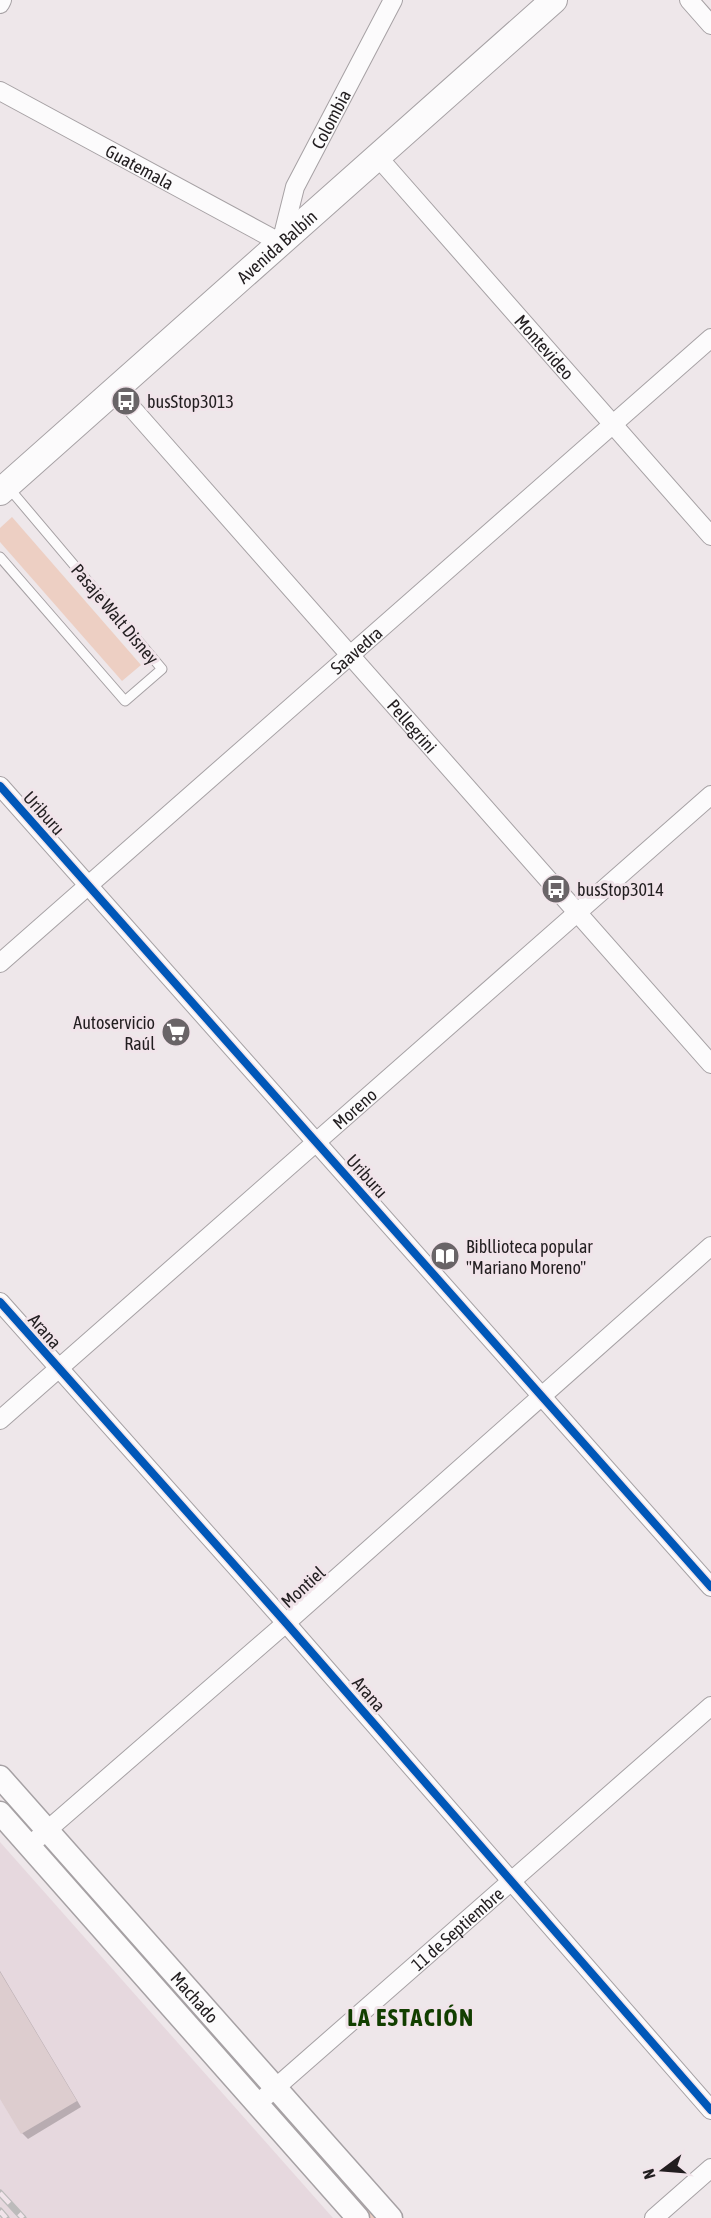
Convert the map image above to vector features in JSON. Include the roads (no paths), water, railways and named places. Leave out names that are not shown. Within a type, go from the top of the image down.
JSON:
[{"type":"main road","name":"Avenida Balbín","points":[[2,486],[116,390],[376,156],[554,0]]},
{"type":"street","name":"Colombia","points":[[280,243],[295,187],[393,0]]},
{"type":"street","points":[[689,0],[711,25]]},
{"type":"street","name":"Guatemala","points":[[0,91],[280,243]]},
{"type":"street","name":"Montevideo","points":[[376,156],[711,536]]},
{"type":"street","name":"Saavedra","points":[[0,963],[711,338]]},
{"type":"street","name":"Pellegrini","points":[[116,390],[711,1064]]},
{"type":"street","name":"Uriburu","points":[[0,786],[711,1587]]},
{"type":"street","name":"Moreno","points":[[0,1420],[711,795]]},
{"type":"street","name":"Montiel","points":[[29,1846],[286,1623],[711,1246]]},
{"type":"street","name":"Arana","points":[[0,1302],[286,1623],[711,2110]]},
{"type":"street","name":"11 de Septiembre","points":[[257,2104],[711,1706]]},
{"type":"street","name":"Machado","points":[[0,1777],[391,2218]]},
{"type":"street","name":"Machado","points":[[0,1813],[358,2218]]},
{"type":"street","points":[[654,2218],[711,2168]]},
{"type":"lane","name":"Pasaje Walt Disney","points":[[0,557],[124,701],[162,669],[2,486]]},
{"type":"railway","points":[[0,2193],[23,2218]]},
{"type":"railway","points":[[0,2211],[6,2218]]},
{"type":"place","name":"busStop3013","points":[[126,401]]},
{"type":"place","name":"busStop3014","points":[[556,889]]},
{"type":"place","name":"Autoservicio Raúl","points":[[176,1032]]},
{"type":"place","name":"Bibllioteca popular \"Mariano Moreno\"","points":[[445,1256]]},
{"type":"district","name":"LA ESTACIÓN","points":[[411,2017]]}]
